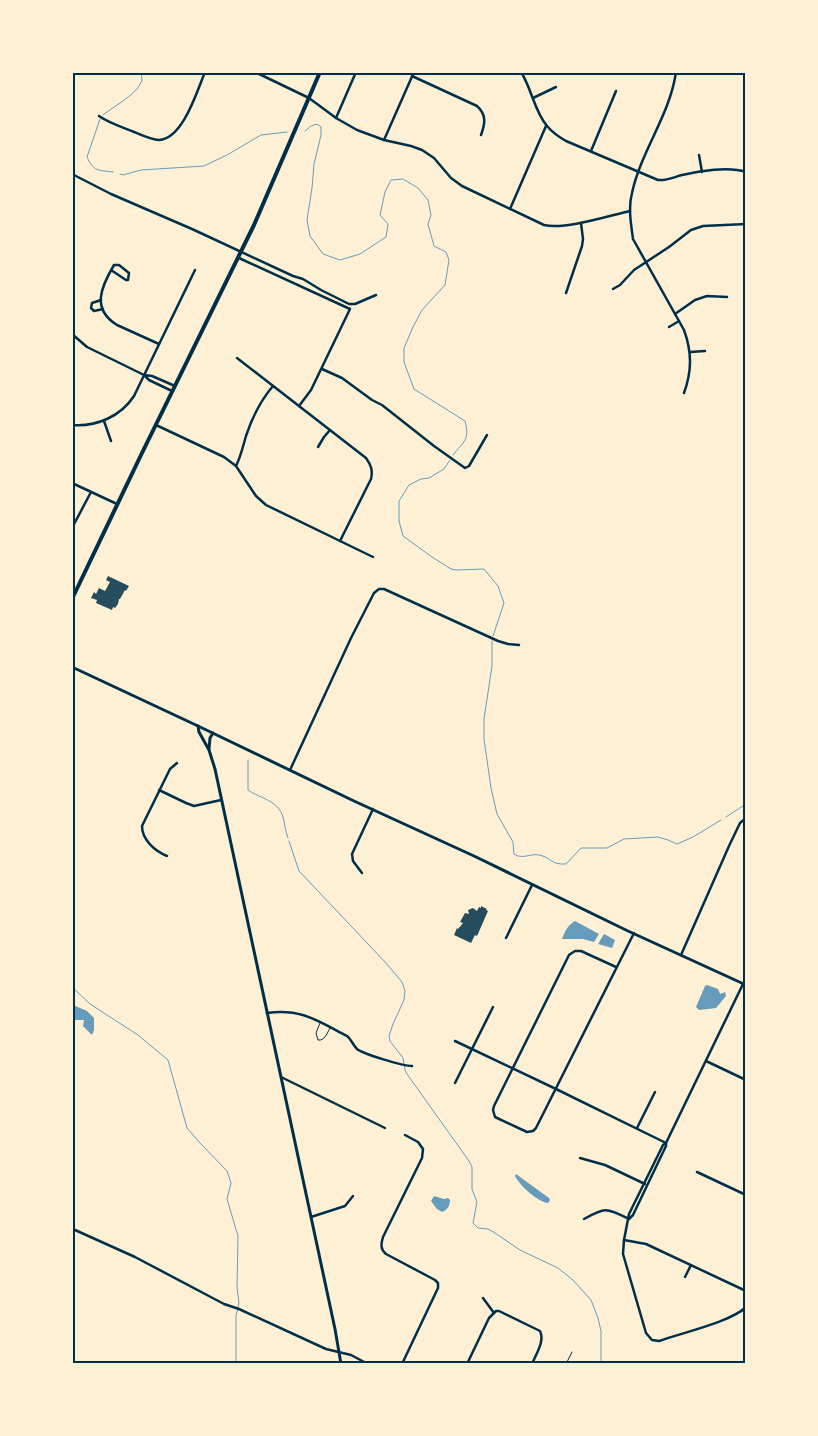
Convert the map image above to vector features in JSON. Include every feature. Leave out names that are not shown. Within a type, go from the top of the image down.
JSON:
[{"type":"main road","points":[[72,599],[241,252],[320,72]]},
{"type":"street","points":[[99,116],[140,134],[158,140],[164,139],[176,132],[184,120],[204,72]]},
{"type":"street","points":[[255,72],[309,98],[336,118],[357,130],[384,140],[422,150],[434,158],[456,183],[548,226],[554,227],[581,222],[630,210]]},
{"type":"street","points":[[336,118],[356,72]]},
{"type":"street","points":[[521,72],[546,126],[566,141],[638,172],[662,180],[702,172],[734,169],[746,172]]},
{"type":"street","points":[[676,72],[673,91],[638,172],[630,210],[633,239],[684,330],[690,352],[690,372],[684,393]]},
{"type":"street","points":[[384,140],[413,74],[477,106],[483,112],[485,122],[481,135]]},
{"type":"street","points":[[533,98],[556,87]]},
{"type":"street","points":[[591,152],[616,91]]},
{"type":"street","points":[[510,209],[546,126]]},
{"type":"street","points":[[699,155],[702,172]]},
{"type":"street","points":[[72,174],[110,194],[303,279],[349,304],[355,304],[376,295]]},
{"type":"street","points":[[566,293],[582,246],[581,222]]},
{"type":"street","points":[[613,288],[620,285],[629,274],[669,248],[691,230],[703,226],[746,224]]},
{"type":"street","points":[[238,258],[350,309],[312,390],[299,406]]},
{"type":"street","points":[[111,270],[128,280],[130,274],[119,265],[114,265],[111,270],[102,289],[101,300],[103,309],[111,320],[118,325],[158,344]]},
{"type":"street","points":[[72,425],[89,426],[104,421],[128,406],[195,270]]},
{"type":"street","points":[[675,314],[695,300],[707,296],[727,297]]},
{"type":"street","points":[[101,300],[92,302],[91,308],[94,311],[103,309]]},
{"type":"street","points":[[669,327],[679,320]]},
{"type":"street","points":[[72,334],[86,347],[144,375],[152,376],[175,386]]},
{"type":"street","points":[[690,352],[704,351]]},
{"type":"street","points":[[237,358],[366,458],[372,468],[371,479],[340,541]]},
{"type":"street","points":[[322,369],[342,378],[382,405],[465,468],[469,466],[487,435]]},
{"type":"street","points":[[144,375],[149,380],[173,391]]},
{"type":"street","points":[[236,466],[247,435],[265,395],[273,386]]},
{"type":"street","points":[[104,421],[111,441]]},
{"type":"street","points":[[156,425],[224,457],[236,466],[256,496],[266,505],[373,557]]},
{"type":"street","points":[[318,447],[330,430]]},
{"type":"street","points":[[72,483],[117,504]]},
{"type":"street","points":[[72,528],[90,492]]},
{"type":"street","points":[[290,770],[350,638],[374,593],[379,589],[384,589],[498,641],[519,645]]},
{"type":"street","points":[[72,667],[744,984],[646,1184],[633,1215],[629,1218],[623,1254],[646,1333],[652,1340],[659,1341],[728,1318],[746,1307]]},
{"type":"street","points":[[198,726],[199,732],[209,750],[222,800],[341,1364]]},
{"type":"street","points":[[209,750],[209,743],[213,732]]},
{"type":"street","points":[[167,856],[158,852],[150,844],[142,830],[143,823],[159,790],[170,769],[177,763]]},
{"type":"street","points":[[159,790],[194,806],[222,800]]},
{"type":"street","points":[[362,873],[353,861],[352,855],[373,809]]},
{"type":"street","points":[[681,955],[729,846],[740,823],[746,818]]},
{"type":"street","points":[[506,938],[532,885]]},
{"type":"street","points":[[616,967],[581,951],[575,951],[569,955],[494,1106],[493,1113],[495,1116],[527,1132],[531,1132],[536,1128],[634,933]]},
{"type":"street","points":[[455,1083],[493,1007]]},
{"type":"street","points":[[267,1013],[296,1012],[347,1036],[357,1049],[383,1060],[412,1066]]},
{"type":"street","points":[[455,1041],[556,1088],[666,1143]]},
{"type":"street","points":[[706,1061],[746,1080]]},
{"type":"street","points":[[281,1077],[385,1128]]},
{"type":"street","points":[[636,1128],[656,1092]]},
{"type":"street","points":[[402,1364],[438,1288],[438,1283],[435,1280],[382,1251],[383,1237],[422,1158],[423,1149],[418,1142],[405,1136]]},
{"type":"street","points":[[580,1158],[605,1165],[646,1184]]},
{"type":"street","points":[[697,1172],[746,1195]]},
{"type":"street","points":[[311,1217],[345,1206],[353,1196]]},
{"type":"street","points":[[584,1219],[601,1210],[607,1210],[629,1218]]},
{"type":"street","points":[[75,1230],[135,1257],[210,1297],[326,1349],[351,1355],[368,1364]]},
{"type":"street","points":[[624,1240],[646,1244],[746,1292]]},
{"type":"street","points":[[685,1277],[691,1265]]},
{"type":"street","points":[[483,1298],[494,1313]]},
{"type":"street","points":[[467,1364],[489,1318],[496,1311],[499,1311],[538,1329],[542,1335],[540,1346],[532,1364]]},
{"type":"lane","points":[[320,1023],[316,1033],[318,1040],[324,1039],[330,1027]]},
{"type":"lane","points":[[566,1364],[572,1352]]},
{"type":"water","points":[[575,921],[599,934],[594,942],[583,939],[562,939],[567,928]]},
{"type":"water","points":[[604,934],[615,940],[612,948],[598,944]]},
{"type":"water","points":[[707,985],[718,989],[720,994],[725,992],[726,996],[716,1008],[699,1010],[696,1007]]},
{"type":"water","points":[[73,1005],[87,1011],[94,1018],[92,1035],[83,1026],[84,1020],[73,1019]]},
{"type":"water","points":[[516,1174],[549,1198],[548,1203],[539,1200],[530,1193],[517,1180]]},
{"type":"water","points":[[434,1196],[450,1200],[447,1209],[442,1212],[437,1209],[431,1201]]},
{"type":"building","points":[[108,576],[129,586],[112,610],[96,603],[97,600],[91,598],[99,588],[105,591],[110,582],[106,580]]},
{"type":"building","points":[[481,906],[488,911],[477,936],[475,935],[471,943],[454,935],[457,928],[463,923],[460,922],[465,913],[469,914],[468,910],[473,908],[477,911]]},
{"type":"waterway","points":[[103,115],[136,90],[142,80],[141,72]]},
{"type":"waterway","points":[[100,119],[87,157],[94,168],[113,172]]},
{"type":"waterway","points":[[305,131],[317,124],[321,127],[307,220],[310,236],[323,254],[340,260],[360,254],[386,237],[388,224],[380,215],[385,192],[391,180],[403,179],[418,188],[428,200],[431,215],[428,224],[434,246],[446,252],[449,260],[445,285],[422,310],[404,348],[404,362],[414,389],[465,421],[467,432],[465,440],[453,455]]},
{"type":"waterway","points":[[120,174],[123,175],[141,170],[204,166],[261,135],[287,132]]},
{"type":"waterway","points":[[450,460],[444,469],[429,478],[421,479],[409,485],[399,501],[399,521],[403,536],[432,557],[451,569],[484,569],[498,586],[504,603],[493,636]]},
{"type":"waterway","points":[[492,641],[492,666],[484,719],[484,739],[497,814],[513,842],[514,854],[517,856],[539,855],[554,862],[566,864],[581,848],[607,848],[624,839],[658,837],[677,844],[693,837],[721,820]]},
{"type":"waterway","points":[[248,760],[248,790],[273,803],[281,811],[288,838]]},
{"type":"waterway","points":[[726,817],[746,804]]},
{"type":"waterway","points":[[289,841],[299,871],[402,982],[405,991],[404,1000],[393,1024],[389,1036],[390,1041],[403,1058],[407,1074],[472,1167],[472,1189],[477,1202],[473,1223],[478,1228],[488,1229],[520,1250],[558,1268],[573,1280],[591,1300],[598,1318],[601,1331],[601,1364]]},
{"type":"waterway","points":[[72,987],[90,1004],[138,1035],[168,1060],[187,1128],[227,1171],[231,1183],[227,1199],[238,1236],[237,1288],[239,1303],[236,1316],[236,1364]]}]
